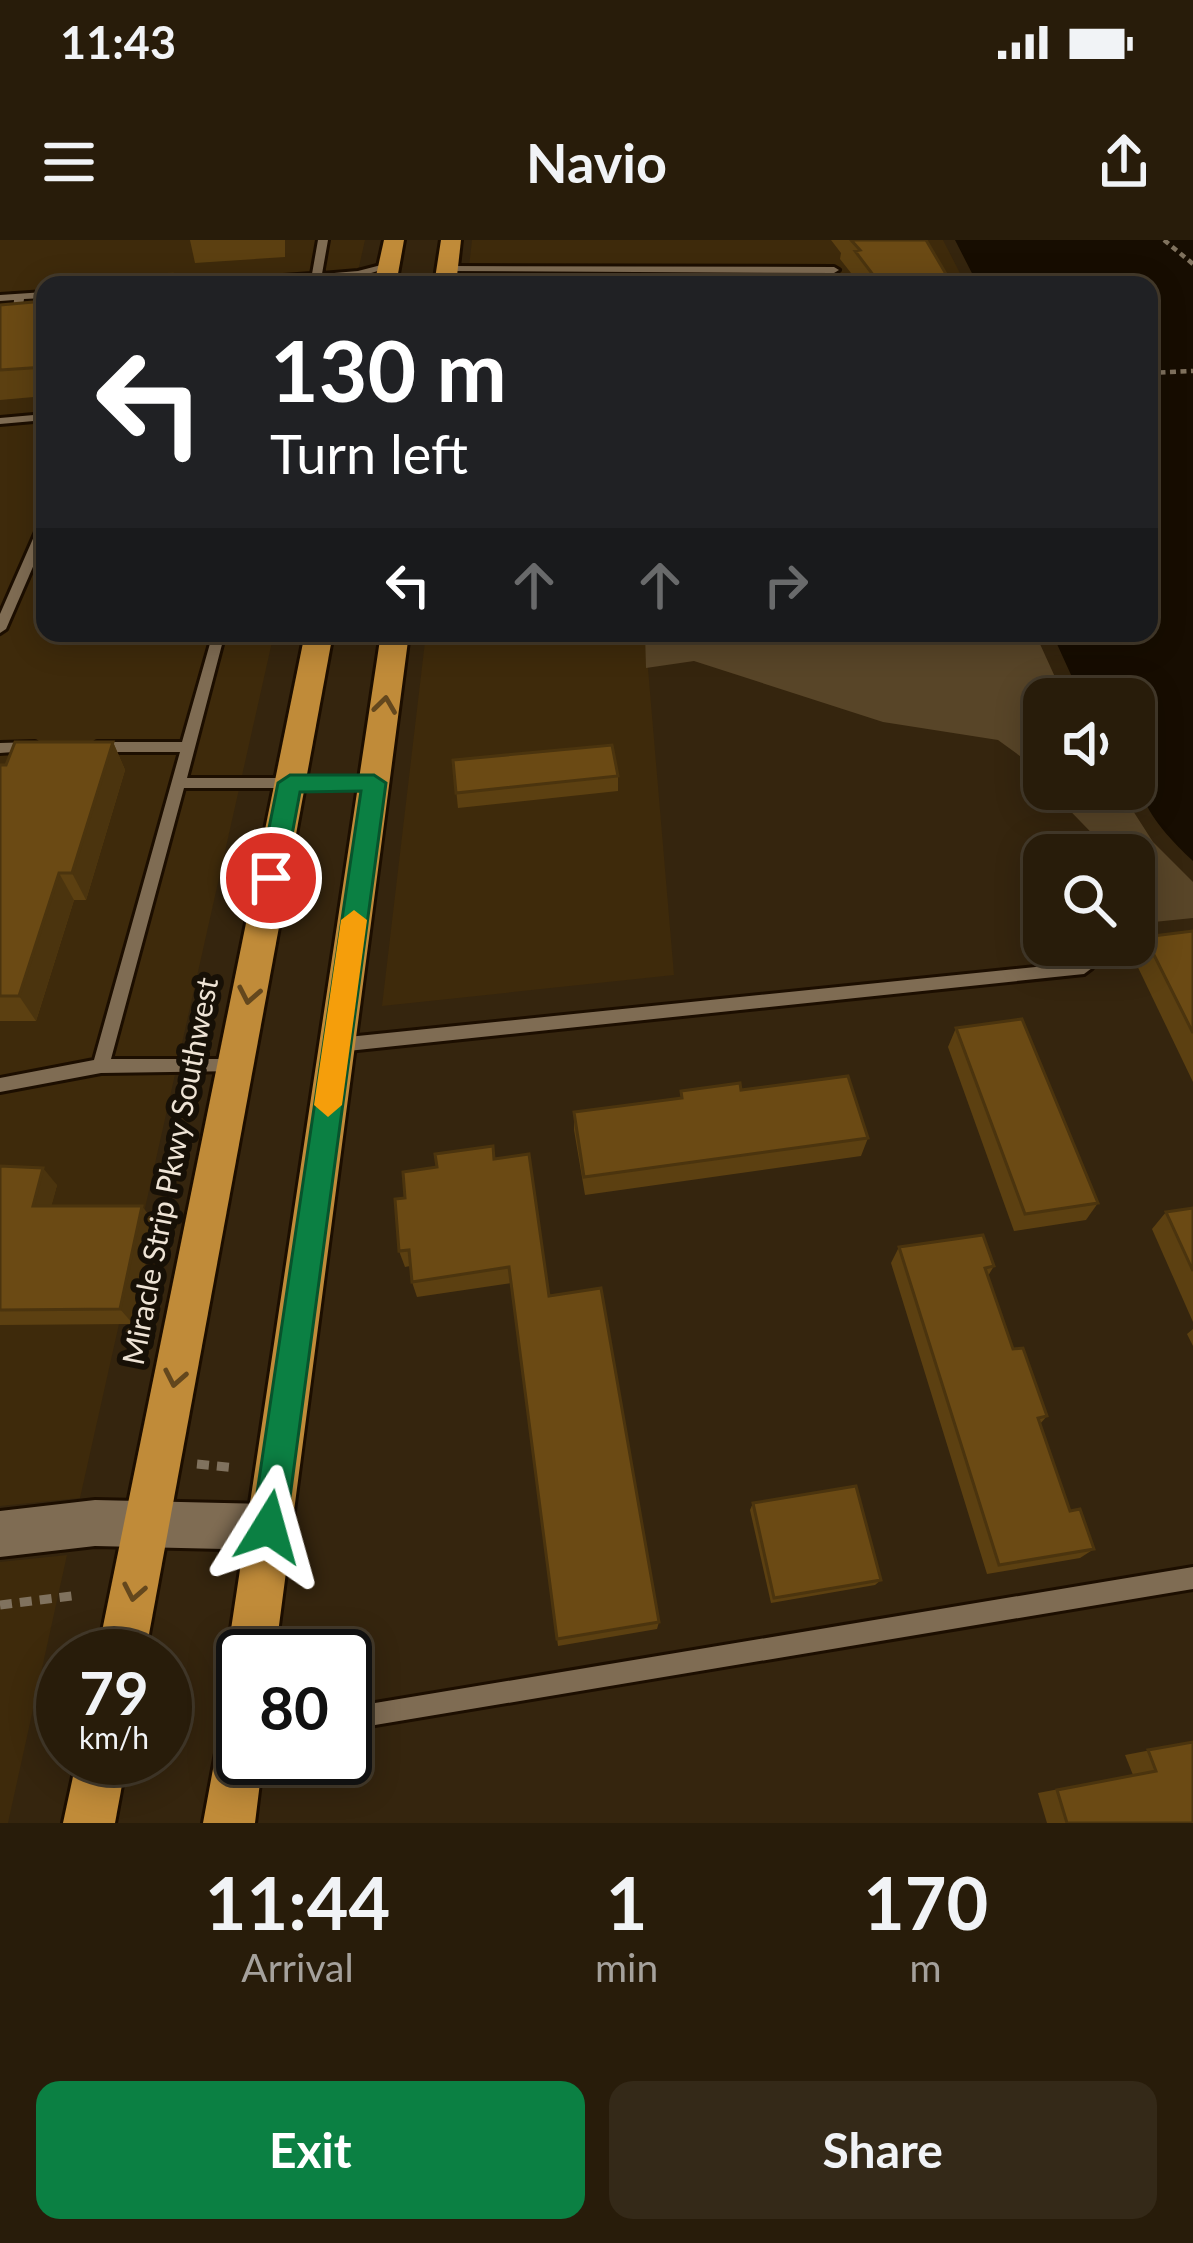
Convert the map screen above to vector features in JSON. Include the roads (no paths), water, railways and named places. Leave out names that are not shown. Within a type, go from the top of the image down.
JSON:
[{"type":"highway","points":[[387,276],[394,240]]},
{"type":"highway","points":[[447,276],[451,240]]},
{"type":"highway","name":"Miracle Strip Pkwy Southwest","points":[[126,1629],[317,642]]},
{"type":"highway","points":[[255,1629],[394,642]]},
{"type":"highway","points":[[89,1823],[97,1785]]},
{"type":"highway","points":[[229,1823],[234,1785]]},
{"type":"street","points":[[0,1534],[95,1523],[269,1527]]},
{"type":"lane","points":[[317,276],[323,240]]},
{"type":"lane","points":[[580,269],[580,276]]},
{"type":"lane","points":[[464,276],[580,269],[835,270]]},
{"type":"lane","points":[[0,298],[36,295]]},
{"type":"lane","points":[[19,296],[16,321],[36,320]]},
{"type":"lane","points":[[0,421],[36,418]]},
{"type":"lane","points":[[0,629],[36,546]]},
{"type":"lane","points":[[101,1066],[216,642]]},
{"type":"lane","points":[[70,747],[188,747]]},
{"type":"lane","points":[[0,748],[47,748]]},
{"type":"lane","points":[[177,784],[374,783]]},
{"type":"lane","points":[[337,1045],[1084,968]]},
{"type":"lane","points":[[0,1085],[101,1066],[235,1066]]},
{"type":"lane","points":[[372,1715],[1193,1578]]}]
